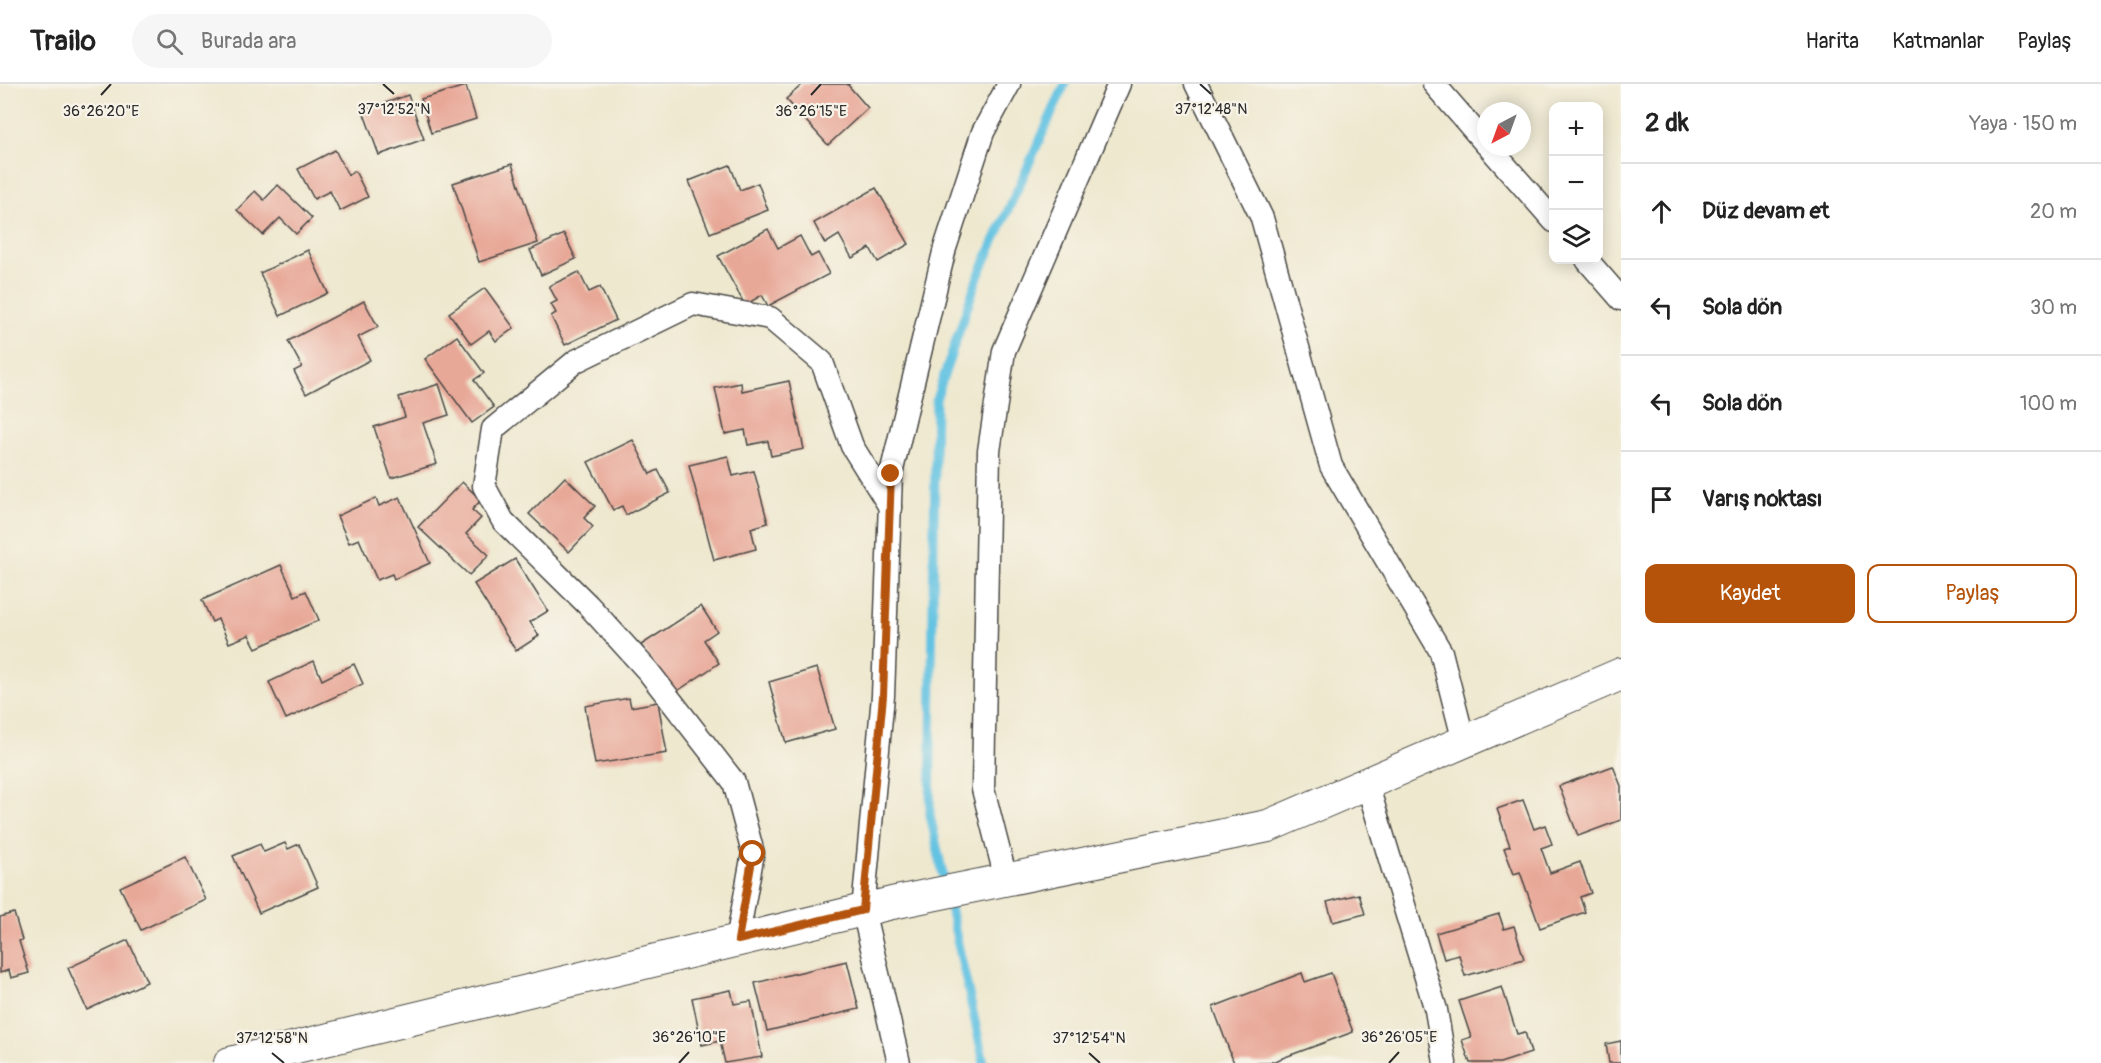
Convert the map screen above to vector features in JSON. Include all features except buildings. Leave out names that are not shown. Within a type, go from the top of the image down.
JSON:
[{"type":"main road","points":[[230,1063],[878,907],[999,880],[1268,826],[1621,674]]},
{"type":"street","points":[[899,1063],[878,907],[891,474],[945,248],[984,132],[1009,84]]},
{"type":"street","points":[[999,880],[983,789],[989,451],[1004,351],[1119,84]]},
{"type":"street","points":[[1196,84],[1262,218],[1331,466],[1441,652],[1464,742]]},
{"type":"street","points":[[1434,84],[1477,133]]},
{"type":"street","points":[[1497,156],[1549,215]]},
{"type":"street","points":[[1590,264],[1621,299]]},
{"type":"street","points":[[738,940],[753,854],[734,782],[648,671],[588,605],[503,521],[484,486],[492,429],[576,361],[693,304],[770,318],[822,362],[852,446],[890,507]]},
{"type":"street","points":[[1367,784],[1436,1010],[1445,1063]]},
{"type":"waterway","points":[[984,1063],[930,815],[936,399],[977,279],[1065,84]]},
{"type":"route","points":[[753,854],[738,940],[863,910],[883,696],[891,474]]}]
